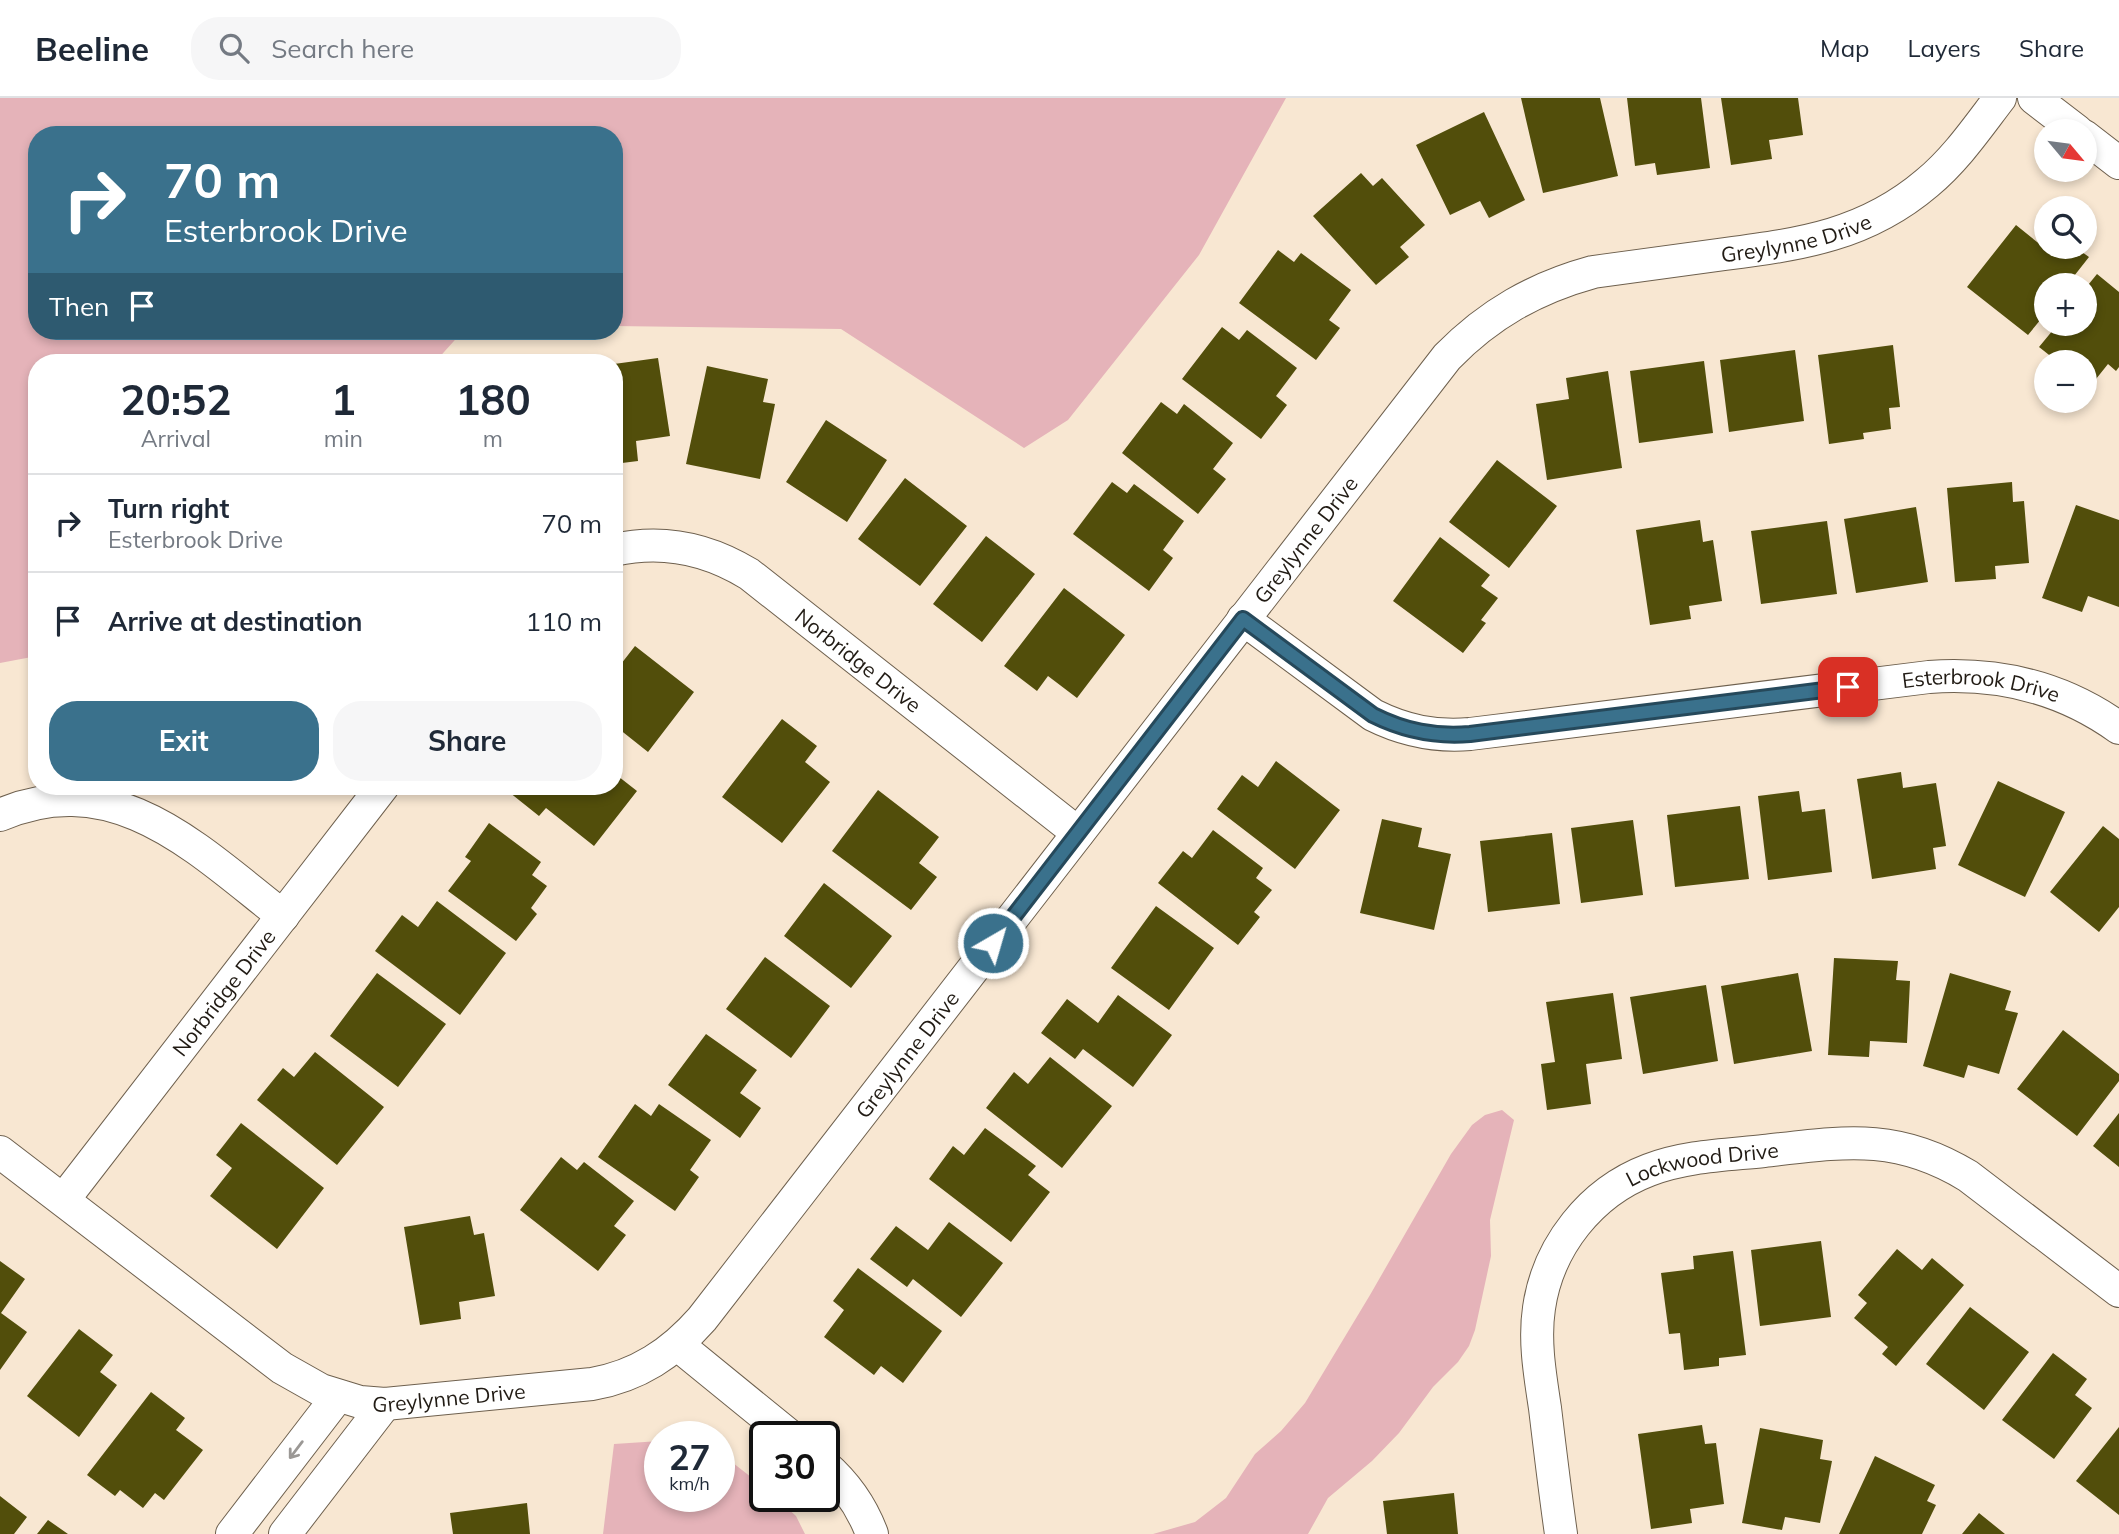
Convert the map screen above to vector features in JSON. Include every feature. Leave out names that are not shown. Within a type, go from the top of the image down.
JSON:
[{"type":"street","name":"Greylynne Drive","points":[[0,1152],[282,1368],[311,1385],[338,1396],[360,1402],[385,1404],[604,1382],[649,1365],[678,1345],[702,1319],[1447,356],[1471,332],[1499,312],[1544,288],[1593,272],[1799,244],[1856,227],[1887,212],[1929,182],[1954,158],[2000,98]]},
{"type":"street","points":[[2034,98],[2061,119]]},
{"type":"street","points":[[2097,146],[2119,163]]},
{"type":"street","name":"Norbridge Drive","points":[[623,549],[647,545],[693,550],[723,559],[750,574],[1078,833]]},
{"type":"street","name":"Esterbrook Drive","points":[[1243,619],[1373,715],[1391,724],[1430,734],[1470,734],[1963,675],[1997,677],[2047,690],[2078,702],[2119,728]]},
{"type":"street","name":"Norbridge Drive","points":[[64,1199],[376,795]]},
{"type":"street","points":[[0,815],[23,807],[60,801],[96,802],[132,811],[165,827],[283,916]]},
{"type":"street","name":"Lockwood Drive","points":[[1561,1534],[1538,1356],[1537,1326],[1541,1295],[1550,1266],[1574,1226],[1607,1193],[1648,1170],[1693,1159],[1844,1142],[1884,1144],[1909,1149],[1934,1157],[1968,1176],[2119,1291]]},
{"type":"street","points":[[678,1345],[771,1421]]},
{"type":"street","points":[[232,1534],[338,1396]]},
{"type":"street","points":[[285,1534],[385,1404]]},
{"type":"street","points":[[840,1482],[862,1511],[872,1534]]},
{"type":"shaded area","points":[[0,98],[1286,98],[1199,255],[1068,420],[1024,448],[841,329],[623,326],[623,126],[28,126],[28,340],[455,340],[442,354],[28,354],[28,658],[0,663]]},
{"type":"shaded area","points":[[1502,1110],[1514,1120],[1490,1220],[1491,1256],[1475,1330],[1469,1346],[1458,1362],[1433,1387],[1399,1433],[1372,1461],[1328,1498],[1308,1534],[1153,1534],[1195,1522],[1226,1498],[1255,1454],[1281,1431],[1305,1403],[1451,1154],[1472,1125],[1485,1115]]},
{"type":"shaded area","points":[[644,1442],[644,1512],[735,1512],[735,1465],[749,1475],[749,1512],[792,1512],[805,1534],[603,1534],[614,1444]]},
{"type":"building","points":[[1521,98],[1600,98],[1618,176],[1543,193]]},
{"type":"building","points":[[1627,98],[1701,98],[1710,168],[1657,175],[1655,163],[1635,166]]},
{"type":"building","points":[[1721,98],[1798,98],[1803,135],[1769,140],[1772,159],[1731,165]]},
{"type":"building","points":[[1484,112],[1525,200],[1489,218],[1480,201],[1450,215],[1416,145]]},
{"type":"building","points":[[1361,173],[1373,186],[1382,178],[1425,225],[1400,247],[1409,257],[1376,285],[1313,216]]},
{"type":"building","points":[[2016,225],[2034,240],[2034,259],[2087,259],[2076,273],[2034,273],[2034,328],[2028,335],[1967,287]]},
{"type":"building","points":[[1278,250],[1294,262],[1301,253],[1351,290],[1329,320],[1340,328],[1316,360],[1239,303]]},
{"type":"building","points":[[2097,274],[2119,292],[2119,367],[2116,371],[2108,364],[2097,378],[2097,350],[2043,350],[2039,347],[2048,336],[2097,336]]},
{"type":"building","points":[[1222,327],[1239,340],[1247,330],[1297,368],[1276,396],[1287,405],[1261,439],[1182,379]]},
{"type":"building","points":[[1893,345],[1900,407],[1889,408],[1891,429],[1863,433],[1864,439],[1829,444],[1818,355]]},
{"type":"building","points":[[1795,350],[1804,421],[1729,432],[1720,360]]},
{"type":"building","points":[[658,358],[670,436],[636,441],[638,461],[623,463],[623,363]]},
{"type":"building","points":[[1704,361],[1713,433],[1639,443],[1630,371]]},
{"type":"building","points":[[707,366],[768,379],[763,402],[775,404],[760,479],[686,464]]},
{"type":"building","points":[[1608,371],[1622,468],[1547,480],[1536,404],[1569,399],[1566,378]]},
{"type":"building","points":[[1161,402],[1177,414],[1184,404],[1233,443],[1213,469],[1226,479],[1198,514],[1122,453]]},
{"type":"building","points":[[826,420],[887,460],[847,522],[786,482]]},
{"type":"building","points":[[1497,460],[1557,506],[1509,568],[1449,522]]},
{"type":"building","points":[[905,478],[967,526],[920,586],[858,539]]},
{"type":"building","points":[[1112,482],[1127,493],[1134,484],[1184,521],[1163,550],[1173,558],[1149,591],[1073,534]]},
{"type":"building","points":[[2012,482],[2013,502],[2024,501],[2029,563],[1995,566],[1996,579],[1955,582],[1947,488]]},
{"type":"building","points":[[2076,505],[2119,520],[2119,607],[2088,596],[2082,612],[2042,598]]},
{"type":"building","points":[[1916,507],[1928,582],[1856,593],[1844,519]]},
{"type":"building","points":[[1700,520],[1703,542],[1713,540],[1722,601],[1689,606],[1691,619],[1650,625],[1636,530]]},
{"type":"building","points":[[1827,521],[1837,594],[1761,604],[1751,531]]},
{"type":"building","points":[[986,536],[1035,574],[982,642],[933,604]]},
{"type":"building","points":[[1440,537],[1490,575],[1481,586],[1498,598],[1481,620],[1486,623],[1463,653],[1393,601]]},
{"type":"building","points":[[1064,588],[1125,635],[1077,698],[1048,676],[1037,691],[1004,666]]},
{"type":"building","points":[[635,646],[694,692],[648,752],[623,732],[623,661]]},
{"type":"building","points":[[782,719],[817,746],[805,762],[830,782],[782,843],[722,797]]},
{"type":"building","points":[[1276,761],[1340,810],[1295,869],[1217,809],[1242,775],[1258,787]]},
{"type":"building","points":[[1901,772],[1903,788],[1936,783],[1946,846],[1933,848],[1936,869],[1872,879],[1857,779]]},
{"type":"building","points":[[623,780],[637,791],[594,846],[546,808],[539,816],[513,795],[623,795]]},
{"type":"building","points":[[1998,781],[2065,812],[2025,897],[1958,865]]},
{"type":"building","points":[[878,790],[939,837],[919,863],[937,877],[911,910],[832,851]]},
{"type":"building","points":[[1799,791],[1802,812],[1825,809],[1832,872],[1768,880],[1758,796]]},
{"type":"building","points":[[1740,806],[1749,879],[1675,887],[1667,815]]},
{"type":"building","points":[[1382,819],[1422,828],[1418,847],[1451,854],[1434,930],[1360,913]]},
{"type":"building","points":[[1633,820],[1643,895],[1581,903],[1571,828]]},
{"type":"building","points":[[489,823],[541,862],[532,875],[547,886],[531,908],[537,914],[516,941],[448,891],[471,861],[465,857]]},
{"type":"building","points":[[2103,826],[2119,839],[2119,907],[2099,932],[2050,892]]},
{"type":"building","points":[[1213,830],[1263,868],[1256,878],[1272,890],[1254,912],[1260,917],[1238,945],[1158,883],[1183,851],[1192,858]]},
{"type":"building","points":[[1552,833],[1560,904],[1488,912],[1480,841]]},
{"type":"building","points":[[824,883],[892,936],[851,988],[784,936]]},
{"type":"building","points":[[437,901],[506,953],[460,1015],[375,951],[402,915],[418,927]]},
{"type":"building","points":[[1156,906],[1214,948],[1169,1010],[1111,968]]},
{"type":"building","points":[[765,957],[830,1006],[791,1058],[726,1009]]},
{"type":"building","points":[[1834,958],[1898,961],[1896,980],[1910,981],[1907,1043],[1870,1041],[1869,1057],[1828,1055]]},
{"type":"building","points":[[377,973],[446,1024],[398,1087],[330,1036]]},
{"type":"building","points":[[1798,973],[1812,1051],[1734,1064],[1721,986]]},
{"type":"building","points":[[1950,973],[2011,991],[2005,1010],[2018,1013],[1999,1074],[1968,1065],[1964,1078],[1923,1066]]},
{"type":"building","points":[[1706,985],[1718,1061],[1643,1074],[1630,997]]},
{"type":"building","points":[[1613,993],[1622,1059],[1586,1064],[1591,1104],[1547,1110],[1541,1064],[1555,1062],[1546,1002]]},
{"type":"building","points":[[1118,995],[1172,1035],[1133,1087],[1083,1049],[1075,1059],[1041,1033],[1067,999],[1098,1023]]},
{"type":"building","points":[[2063,1030],[2119,1074],[2119,1081],[2077,1136],[2017,1089]]},
{"type":"building","points":[[706,1034],[757,1070],[740,1093],[761,1108],[740,1138],[668,1085]]},
{"type":"building","points":[[315,1052],[384,1107],[337,1165],[257,1100],[283,1068],[294,1077]]},
{"type":"building","points":[[1050,1057],[1112,1106],[1062,1168],[986,1108],[1014,1072],[1028,1084]]},
{"type":"building","points":[[635,1104],[651,1116],[659,1104],[711,1140],[690,1170],[699,1177],[675,1211],[598,1157]]},
{"type":"building","points":[[2119,1113],[2119,1167],[2093,1146]]},
{"type":"building","points":[[241,1123],[324,1188],[277,1249],[210,1196],[232,1168],[216,1155]]},
{"type":"building","points":[[985,1128],[1036,1166],[1028,1175],[1050,1192],[1011,1242],[929,1179],[953,1146],[964,1155]]},
{"type":"building","points":[[561,1157],[577,1170],[584,1162],[634,1201],[614,1226],[626,1235],[598,1271],[520,1210]]},
{"type":"building","points":[[470,1216],[474,1235],[484,1233],[495,1296],[459,1302],[461,1319],[420,1325],[404,1227]]},
{"type":"building","points":[[949,1222],[1003,1263],[961,1317],[913,1279],[907,1287],[870,1259],[896,1226],[928,1250]]},
{"type":"building","points":[[1821,1241],[1831,1317],[1760,1326],[1751,1250]]},
{"type":"building","points":[[1897,1249],[1922,1270],[1932,1258],[1964,1285],[1896,1366],[1882,1354],[1888,1347],[1854,1318],[1867,1303],[1858,1295]]},
{"type":"building","points":[[1733,1251],[1746,1355],[1719,1358],[1719,1366],[1684,1370],[1680,1333],[1669,1334],[1661,1273],[1694,1269],[1693,1256]]},
{"type":"building","points":[[0,1261],[25,1279],[1,1313],[27,1332],[0,1370]]},
{"type":"building","points":[[858,1268],[942,1331],[903,1383],[881,1366],[874,1375],[824,1337],[844,1310],[833,1301]]},
{"type":"building","points":[[1970,1307],[2029,1352],[1984,1410],[1926,1364]]},
{"type":"building","points":[[79,1329],[113,1355],[100,1372],[117,1385],[79,1437],[27,1396]]},
{"type":"building","points":[[2053,1353],[2087,1379],[2075,1395],[2092,1408],[2054,1459],[2002,1420]]},
{"type":"building","points":[[151,1392],[185,1418],[176,1430],[203,1450],[164,1500],[155,1493],[143,1508],[120,1490],[115,1496],[87,1475]]},
{"type":"building","points":[[1702,1425],[1705,1444],[1716,1443],[1724,1504],[1690,1509],[1692,1523],[1651,1529],[1638,1434]]},
{"type":"building","points":[[2119,1427],[2119,1515],[2076,1481]]},
{"type":"building","points":[[1760,1428],[1823,1440],[1820,1459],[1832,1461],[1820,1523],[1785,1517],[1782,1530],[1742,1523]]},
{"type":"building","points":[[1875,1456],[1935,1485],[1927,1501],[1936,1505],[1922,1534],[1839,1534]]},
{"type":"building","points":[[1454,1493],[1458,1534],[1387,1534],[1383,1501]]},
{"type":"building","points":[[0,1496],[27,1517],[14,1534],[0,1534]]},
{"type":"building","points":[[527,1503],[530,1534],[453,1534],[450,1513]]},
{"type":"building","points":[[1979,1513],[2005,1534],[1962,1534]]},
{"type":"building","points":[[48,1520],[68,1534],[37,1534]]},
{"type":"route","points":[[993,943],[1243,619],[1373,715],[1391,724],[1430,734],[1470,734],[1848,687]]}]
